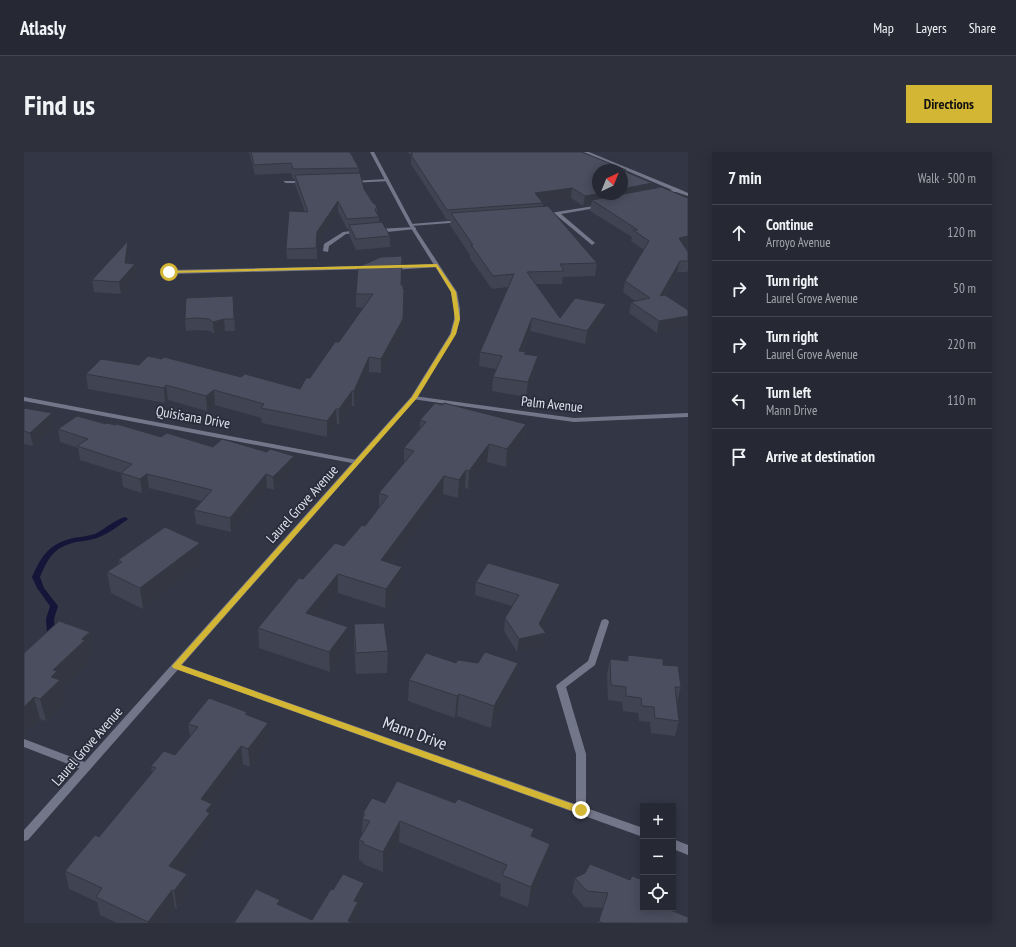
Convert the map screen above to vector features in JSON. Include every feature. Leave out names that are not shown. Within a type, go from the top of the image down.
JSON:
[{"type":"street","name":"Laurel Grove Avenue","points":[[24,837],[414,398],[453,334],[458,319],[454,292],[413,227],[372,152]]},
{"type":"street","points":[[585,152],[688,195]]},
{"type":"street","points":[[344,182],[387,180]]},
{"type":"street","points":[[286,182],[308,182]]},
{"type":"street","points":[[656,195],[677,190]]},
{"type":"street","points":[[535,216],[558,214],[607,205]]},
{"type":"street","points":[[558,214],[592,243]]},
{"type":"street","points":[[369,231],[466,221]]},
{"type":"street","points":[[326,251],[326,245],[345,233],[362,231]]},
{"type":"street","points":[[385,268],[437,266]]},
{"type":"street","points":[[169,272],[378,268]]},
{"type":"street","name":"Palm Avenue","points":[[414,398],[574,420],[688,415]]},
{"type":"street","name":"Quisisana Drive","points":[[24,399],[357,462]]},
{"type":"street","points":[[581,810],[581,754],[561,686],[592,664],[605,622]]},
{"type":"street","name":"Mann Drive","points":[[176,666],[640,832]]},
{"type":"street","points":[[24,743],[86,767]]},
{"type":"street","points":[[676,845],[688,850]]},
{"type":"building","points":[[251,152],[350,152],[359,168],[293,169],[291,163],[254,165]]},
{"type":"building","points":[[411,152],[582,152],[611,164],[592,164],[592,195],[585,196],[572,188],[535,193],[543,203],[447,210],[411,155],[413,155]]},
{"type":"building","points":[[360,173],[364,189],[373,203],[377,206],[375,210],[379,217],[347,219],[338,201],[317,232],[316,248],[286,249],[289,211],[308,212],[295,175]]},
{"type":"building","points":[[628,173],[652,183],[628,188]]},
{"type":"building","points":[[661,187],[688,198],[688,236],[679,238],[688,252],[688,261],[680,261],[660,296],[665,295],[688,310],[688,316],[659,321],[631,302],[650,298],[625,281],[649,241],[633,230],[638,230],[592,200],[628,200],[628,193]]},
{"type":"building","points":[[548,206],[597,263],[560,264],[564,271],[527,272],[560,318],[575,298],[606,304],[587,331],[532,318],[519,351],[526,352],[524,354],[538,356],[528,382],[493,377],[502,356],[480,352],[514,274],[493,276],[451,213]]},
{"type":"building","points":[[382,222],[390,236],[356,239],[349,225]]},
{"type":"building","points":[[128,241],[125,263],[135,264],[119,282],[92,280]]},
{"type":"building","points":[[402,256],[401,285],[403,285],[404,289],[403,319],[381,359],[369,357],[354,391],[352,391],[339,409],[336,409],[327,421],[261,408],[264,404],[214,390],[206,396],[166,385],[164,388],[86,374],[101,359],[139,365],[148,356],[162,359],[164,357],[241,377],[245,374],[300,389],[306,378],[310,378],[335,342],[339,342],[373,294],[356,294],[358,267],[381,257]]},
{"type":"building","points":[[233,296],[234,319],[224,319],[213,322],[209,319],[185,319],[186,298]]},
{"type":"building","points":[[435,403],[443,405],[444,403],[526,424],[507,449],[489,444],[469,471],[466,470],[459,480],[444,476],[381,560],[402,567],[386,589],[338,574],[306,613],[348,627],[329,652],[258,628],[299,578],[303,579],[335,543],[344,546],[362,525],[365,526],[388,496],[379,493],[414,451],[404,448],[426,422],[420,420]]},
{"type":"building","points":[[24,408],[52,413],[30,433],[24,431]]},
{"type":"building","points":[[77,416],[106,424],[117,424],[161,437],[167,433],[213,447],[222,439],[267,452],[270,449],[294,456],[273,477],[266,474],[230,518],[194,510],[212,490],[147,474],[140,479],[121,473],[132,464],[77,446],[88,439],[58,429]]},
{"type":"building","points":[[165,527],[200,543],[140,588],[107,572],[122,562],[118,560]]},
{"type":"building","points":[[488,563],[560,584],[539,624],[546,633],[519,639],[505,618],[519,595],[476,582]]},
{"type":"building","points":[[59,621],[90,632],[82,639],[85,640],[53,670],[57,671],[51,677],[60,680],[40,699],[34,697],[24,707],[24,653]]},
{"type":"building","points":[[384,623],[388,651],[356,653],[354,624]]},
{"type":"building","points":[[485,652],[518,663],[494,706],[459,694],[457,696],[409,680],[426,653],[456,663],[458,660],[478,663]]},
{"type":"building","points":[[628,655],[663,659],[663,665],[678,666],[681,687],[675,687],[679,721],[655,718],[654,707],[642,706],[641,698],[626,696],[626,687],[611,685],[610,659],[628,661]]},
{"type":"building","points":[[209,698],[247,712],[245,714],[268,723],[248,749],[241,746],[201,799],[212,804],[206,811],[210,813],[169,866],[187,874],[174,891],[172,890],[148,922],[96,897],[102,888],[65,871],[95,835],[99,837],[156,768],[151,766],[164,751],[175,755],[198,727],[188,724]]},
{"type":"building","points":[[397,781],[455,803],[458,799],[534,829],[531,836],[550,844],[531,887],[502,875],[507,865],[400,821],[383,852],[363,844],[364,842],[359,840],[370,821],[362,819],[365,814],[363,813],[372,798],[385,803]]},
{"type":"building","points":[[590,864],[630,880],[632,876],[640,879],[640,911],[673,911],[688,917],[688,923],[601,923],[599,920],[608,893],[587,891],[575,878],[585,873]]},
{"type":"building","points":[[343,874],[364,883],[354,901],[358,902],[348,921],[353,923],[234,923],[256,889],[280,900],[277,904],[312,920],[331,889],[333,890]]},
{"type":"waterway","points":[[49,637],[51,632],[51,612],[54,606],[41,588],[36,577],[46,557],[56,546],[63,543],[96,536],[125,519]]},
{"type":"route","points":[[169,272],[437,266],[454,292],[458,319],[453,334],[414,398],[176,666],[581,810]]}]
